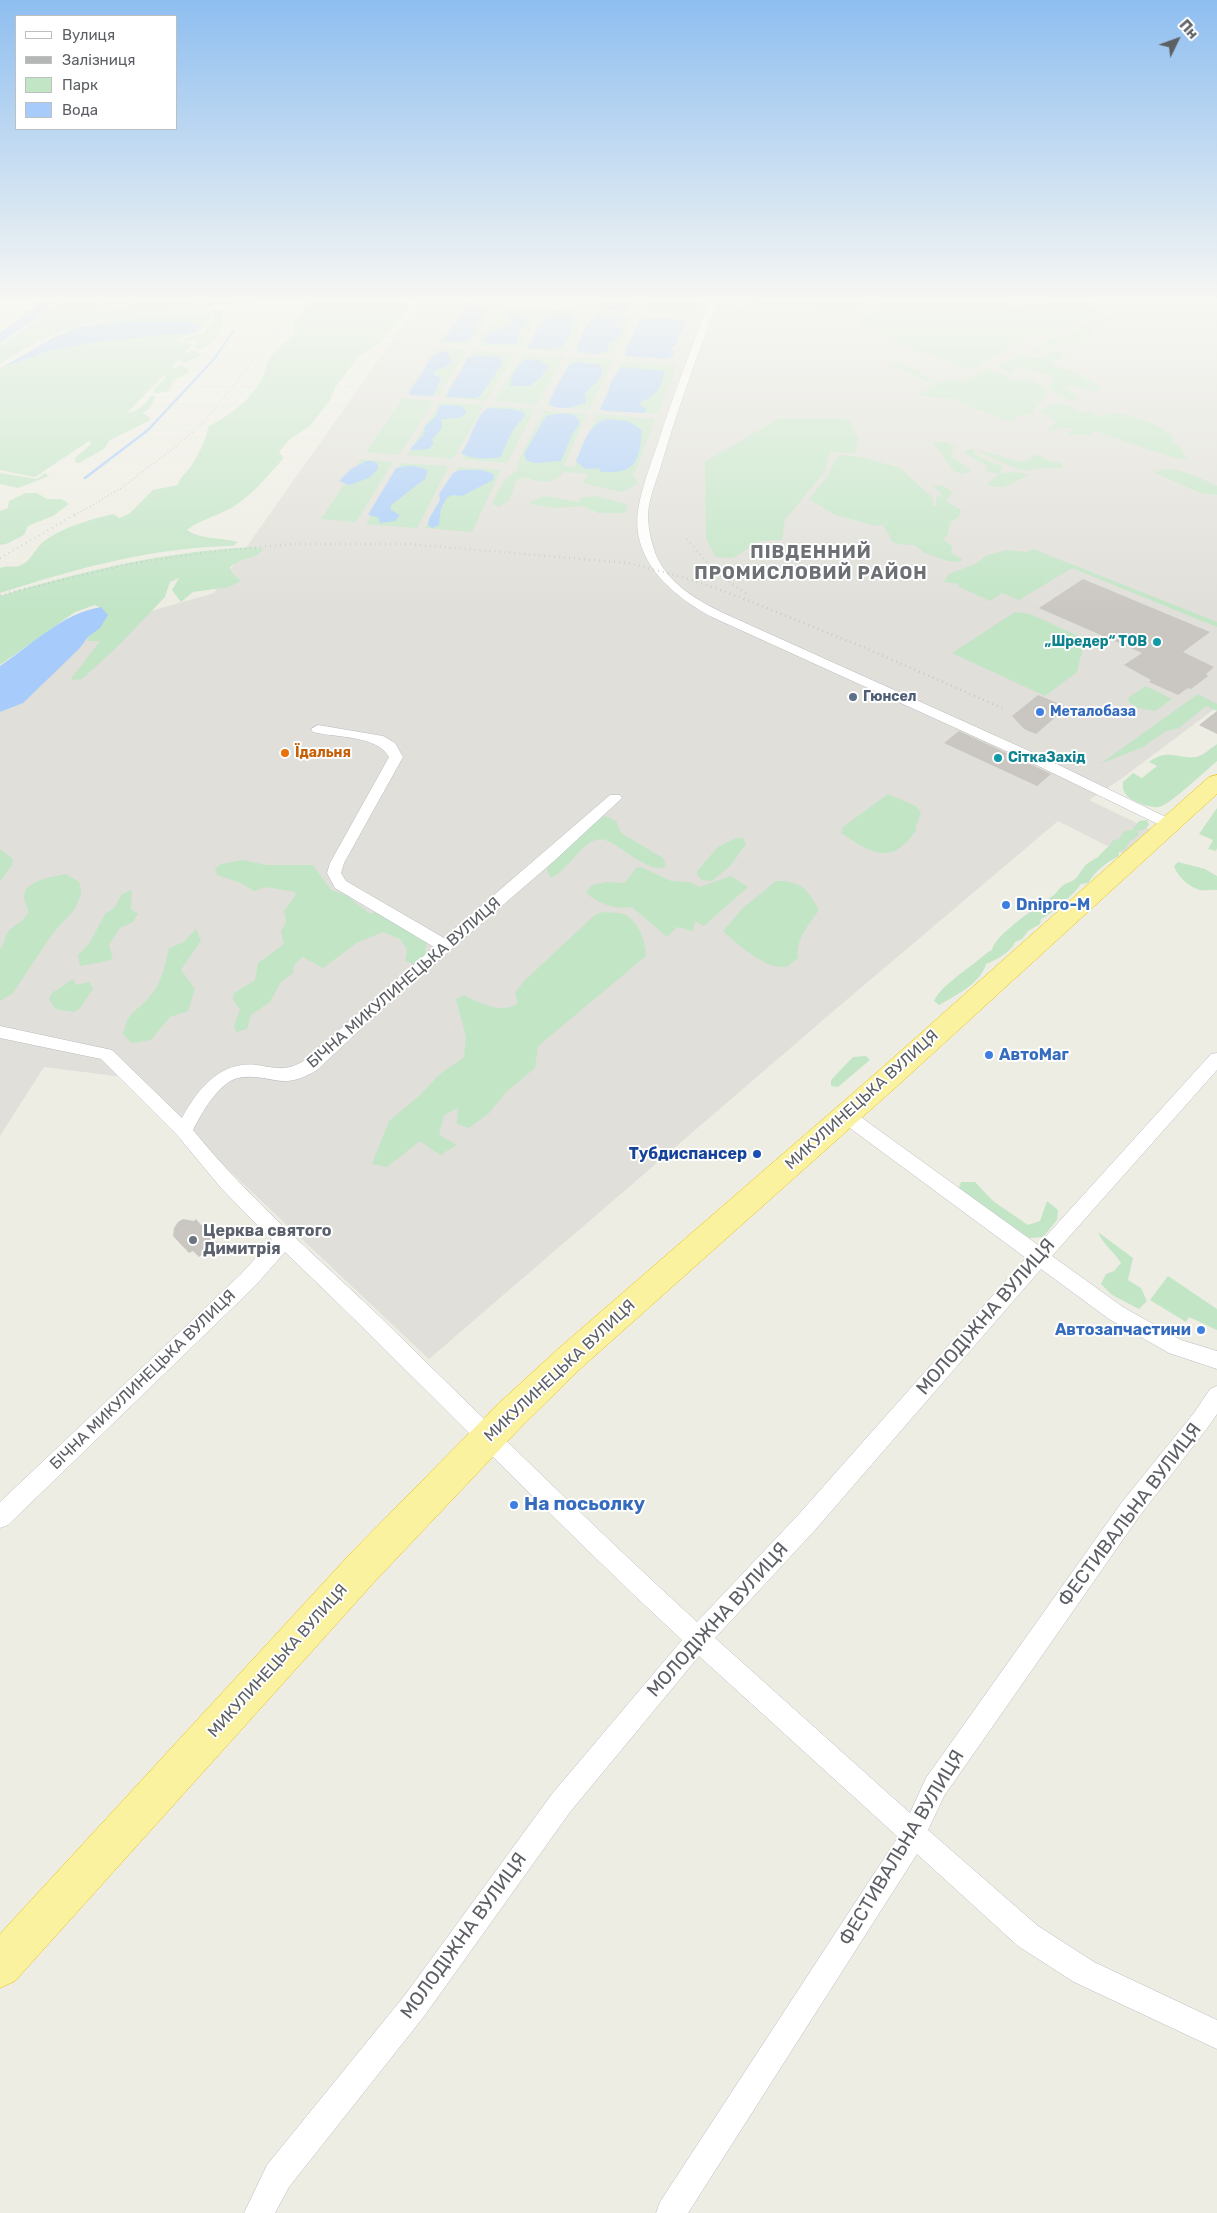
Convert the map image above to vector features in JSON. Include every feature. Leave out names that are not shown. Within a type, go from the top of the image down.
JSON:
[{"type":"highway","name":"МИКУЛИНЕЦЬКА ВУЛИЦЯ","points":[[0,1966],[364,1567],[465,1460],[569,1359],[844,1115],[885,1081],[1217,782]]},
{"type":"street","points":[[675,404],[656,461],[642,517],[644,531],[657,568],[666,580],[692,602],[821,664],[1014,750],[1169,824]]},
{"type":"street","points":[[318,729],[378,740],[390,746],[396,757],[337,863],[334,873],[337,879],[340,884],[445,946]]},
{"type":"street","name":"БІЧНА МИКУЛИНЕЦЬКА ВУЛИЦЯ","points":[[184,1131],[190,1116],[214,1086],[228,1074],[240,1071],[280,1076],[295,1074],[310,1066],[375,1006],[542,865],[615,798]]},
{"type":"street","points":[[0,1032],[106,1054],[184,1131],[198,1150],[284,1240],[354,1304],[456,1409],[698,1639],[1028,1936],[1084,1972],[1217,2035]]},
{"type":"street","name":"МОЛОДІЖНА ВУЛИЦЯ","points":[[260,2213],[278,2176],[415,2005],[561,1803],[698,1639],[806,1522],[1039,1257],[1217,1059]]},
{"type":"street","points":[[844,1115],[1116,1313],[1176,1347],[1217,1360]]},
{"type":"street","name":"БІЧНА МИКУЛИНЕЦЬКА ВУЛИЦЯ","points":[[0,1517],[248,1280],[284,1240]]},
{"type":"street","name":"ФЕСТИВАЛЬНА ВУЛИЦЯ","points":[[671,2213],[901,1856],[935,1787],[1130,1510],[1201,1420],[1217,1396]]},
{"type":"shaded area","points":[[347,404],[1217,404],[1217,707],[1121,779],[1089,800],[1166,837],[1137,861],[1058,821],[837,1008],[429,1359],[131,1078],[44,1067],[0,1136],[0,679],[95,627],[214,593]]},
{"type":"green space","points":[[0,404],[135,404],[127,413],[140,408],[144,404],[152,404],[143,413],[150,418],[149,421],[110,440],[104,449],[79,463],[75,462],[75,458],[91,442],[89,441],[35,477],[0,470]]},
{"type":"green space","points":[[241,404],[327,404],[310,426],[290,439],[279,452],[284,458],[254,490],[233,507],[187,530],[205,537],[238,542],[233,546],[173,550],[144,555],[86,568],[0,593],[0,568],[17,567],[23,564],[44,541],[52,536],[96,518],[114,514],[119,518],[129,514],[153,490],[178,485],[198,454],[209,426]]},
{"type":"green space","points":[[399,404],[432,404],[399,455],[366,452]]},
{"type":"green space","points":[[439,404],[484,405],[453,459],[407,455]]},
{"type":"green space","points":[[547,404],[592,404],[589,410],[546,406]]},
{"type":"green space","points":[[602,404],[662,404],[658,414],[600,409]]},
{"type":"green space","points":[[967,404],[1039,404],[1033,411],[1035,413],[1021,415],[1011,421]]},
{"type":"green space","points":[[1049,404],[1061,404],[1067,405],[1080,412],[1088,411],[1099,416],[1104,416],[1110,412],[1136,418],[1160,427],[1174,437],[1171,442],[1182,449],[1183,454],[1188,458],[1178,459],[1094,431],[1089,436],[1082,434],[1071,435],[1068,433],[1074,429],[1071,428],[1046,430],[1053,427],[1051,426],[1056,421],[1039,411]]},
{"type":"green space","points":[[492,406],[535,409],[507,463],[462,459]]},
{"type":"green space","points":[[544,411],[587,414],[564,465],[560,465],[574,467],[597,414],[655,419],[635,473],[631,473],[639,483],[622,492],[582,483],[589,474],[564,472],[555,479],[546,482],[524,477],[516,481],[510,500],[499,507],[492,504],[503,481],[518,469],[517,462],[534,463],[518,461]]},
{"type":"green space","points":[[780,418],[837,418],[849,420],[858,438],[855,453],[830,452],[825,471],[785,520],[782,540],[760,541],[733,558],[715,557],[706,538],[705,462]]},
{"type":"green space","points":[[935,442],[947,442],[954,446],[951,456],[971,471],[962,474],[954,471],[934,444]]},
{"type":"green space","points":[[975,450],[974,454],[995,464],[1003,465],[999,474],[986,472],[988,466],[964,453]]},
{"type":"green space","points":[[979,452],[1022,462],[1038,454],[1046,460],[1061,463],[1063,467],[1024,470]]},
{"type":"green space","points":[[838,455],[861,457],[900,468],[933,498],[933,507],[936,506],[936,498],[942,494],[932,485],[943,486],[953,492],[946,501],[961,510],[959,517],[950,522],[948,534],[943,539],[953,547],[951,553],[962,559],[960,562],[948,561],[925,553],[914,545],[897,544],[890,540],[890,536],[883,526],[888,523],[876,526],[835,515],[809,499],[826,478]]},
{"type":"green space","points":[[361,459],[393,462],[356,522],[321,519]]},
{"type":"green space","points":[[401,463],[449,466],[417,528],[366,524]]},
{"type":"green space","points":[[458,467],[501,470],[472,532],[425,528]]},
{"type":"green space","points":[[1163,469],[1184,472],[1211,483],[1217,486],[1217,495],[1201,493],[1155,473]]},
{"type":"green space","points":[[1010,472],[1030,474],[1004,486],[998,487],[987,484],[999,474]]},
{"type":"green space","points":[[0,473],[37,479],[45,473],[49,476],[18,488],[0,484]]},
{"type":"green space","points":[[26,493],[37,493],[47,499],[62,499],[69,504],[53,516],[28,526],[24,535],[0,545],[0,511],[8,508],[9,501]]},
{"type":"green space","points":[[544,496],[579,502],[580,498],[595,496],[626,504],[628,509],[625,513],[598,513],[583,506],[555,508],[530,504],[530,502]]},
{"type":"green space","points":[[256,547],[264,549],[256,556],[241,560],[230,567],[232,573],[241,581],[229,587],[193,592],[181,602],[172,590],[179,578],[170,582],[165,597],[117,647],[82,679],[71,679],[100,641],[87,641],[103,609],[95,605],[75,612],[0,665],[0,596],[62,578],[127,563],[192,552]]},
{"type":"green space","points":[[1033,549],[1217,622],[1217,627],[1072,568],[1019,600],[1002,593],[990,601],[957,586],[960,584],[944,582],[949,574],[977,563],[985,556],[1006,550],[1027,552]]},
{"type":"green space","points":[[1015,612],[1030,614],[1085,639],[1077,672],[1045,696],[952,653]]},
{"type":"green space","points":[[1146,686],[1172,699],[1155,711],[1138,708],[1129,702],[1128,698]]},
{"type":"green space","points":[[1198,694],[1217,704],[1217,711],[1206,706],[1179,728],[1166,731],[1143,747],[1100,764]]},
{"type":"green space","points":[[1217,744],[1217,761],[1164,805],[1156,807],[1139,803],[1128,797],[1123,788],[1123,782],[1133,773],[1142,778],[1157,766],[1149,762],[1156,758],[1167,755],[1196,757],[1204,754]]},
{"type":"green space","points":[[888,794],[916,806],[921,814],[916,830],[907,842],[898,849],[881,853],[862,846],[841,833],[843,827]]},
{"type":"green space","points":[[1217,808],[1216,851],[1208,849],[1213,840],[1199,834]]},
{"type":"green space","points":[[605,816],[616,821],[621,833],[663,858],[666,866],[660,868],[652,867],[612,843],[598,840],[584,848],[564,869],[551,878],[547,871],[548,861],[599,817]]},
{"type":"green space","points":[[1147,820],[1149,825],[1145,829],[1138,831],[1139,835],[1129,842],[1126,849],[1119,852],[1119,856],[1102,867],[1088,883],[1081,884],[1052,913],[1041,919],[1040,924],[1028,931],[1022,939],[1015,942],[1007,952],[986,964],[979,977],[973,983],[939,1005],[934,1001],[948,984],[992,950],[1009,928],[1054,895],[1062,886],[1075,879],[1086,865],[1110,846],[1112,841],[1119,839],[1124,831],[1132,830],[1139,821]]},
{"type":"green space","points":[[736,838],[743,838],[746,844],[731,865],[712,881],[702,880],[697,875],[697,871],[718,847]]},
{"type":"green space","points":[[0,849],[13,859],[12,865],[0,882]]},
{"type":"green space","points":[[243,860],[266,865],[313,865],[331,890],[346,895],[369,913],[385,912],[429,937],[425,949],[428,954],[415,964],[405,961],[407,949],[400,939],[383,932],[358,942],[323,968],[303,957],[294,965],[293,973],[281,982],[270,1002],[251,1015],[247,1029],[236,1032],[234,1026],[240,1010],[233,999],[234,993],[255,980],[258,963],[284,944],[281,932],[286,921],[284,911],[296,894],[295,892],[266,887],[254,891],[241,883],[217,875],[215,868],[221,864]]},
{"type":"green space","points":[[1178,862],[1205,869],[1217,876],[1217,890],[1200,890],[1188,884],[1174,866]]},
{"type":"green space","points":[[641,867],[671,881],[689,882],[700,887],[731,876],[748,887],[704,926],[695,921],[693,931],[677,927],[667,937],[632,907],[620,908],[608,905],[586,893],[592,885],[607,882],[625,883],[636,868]]},
{"type":"green space","points":[[66,874],[79,882],[81,888],[81,895],[74,910],[53,933],[13,993],[0,1001],[0,949],[8,932],[28,912],[24,895],[27,889],[38,881]]},
{"type":"green space","points":[[776,881],[792,882],[802,887],[811,896],[819,910],[801,938],[798,958],[788,966],[780,967],[753,956],[723,931],[743,908]]},
{"type":"green space","points":[[132,890],[131,909],[138,914],[133,922],[120,928],[109,945],[113,959],[80,966],[78,955],[89,944],[105,914],[114,908],[122,894]]},
{"type":"green space","points":[[602,912],[624,914],[635,923],[641,933],[646,956],[538,1046],[535,1068],[506,1092],[489,1113],[469,1128],[457,1124],[458,1108],[444,1115],[439,1135],[457,1145],[440,1155],[420,1141],[387,1167],[372,1164],[389,1121],[419,1096],[440,1074],[464,1057],[466,1037],[456,999],[464,995],[498,1008],[505,1008],[518,1003],[515,993],[524,981],[595,915]]},
{"type":"green space","points":[[196,929],[201,940],[181,970],[195,989],[188,1011],[170,1017],[151,1040],[132,1043],[123,1034],[130,1015],[154,991],[160,979],[169,948],[184,942]]},
{"type":"green space","points":[[73,979],[76,985],[89,982],[93,989],[80,1008],[74,1012],[55,1009],[49,999],[52,993]]},
{"type":"green space","points":[[866,1056],[870,1060],[838,1087],[831,1086],[831,1080],[853,1057]]},
{"type":"green space","points":[[961,1182],[975,1182],[993,1201],[1028,1225],[1040,1221],[1047,1201],[1058,1210],[1057,1220],[1043,1237],[1029,1238],[1005,1221],[992,1215],[958,1190]]},
{"type":"green space","points":[[1098,1232],[1133,1258],[1128,1280],[1141,1288],[1147,1301],[1139,1309],[1112,1295],[1101,1284],[1106,1274],[1114,1271],[1121,1263]]},
{"type":"green space","points":[[1168,1276],[1217,1309],[1217,1330],[1189,1317],[1186,1322],[1150,1300]]},
{"type":"water","points":[[550,404],[582,404],[562,408]]},
{"type":"water","points":[[602,404],[641,404],[647,410],[644,413],[600,409]]},
{"type":"water","points":[[439,406],[461,406],[467,411],[459,418],[441,420],[442,428],[432,440],[434,443],[429,449],[412,450],[411,448],[423,435],[425,426],[436,416]]},
{"type":"water","points":[[488,408],[524,412],[525,416],[510,435],[501,457],[475,458],[461,453],[468,442],[476,422]]},
{"type":"water","points":[[563,413],[574,415],[579,420],[579,425],[573,433],[561,461],[536,463],[527,461],[524,454],[546,416]]},
{"type":"water","points":[[605,419],[628,421],[642,430],[637,457],[629,468],[622,471],[601,472],[599,468],[585,469],[576,461],[590,432]]},
{"type":"water","points":[[366,461],[378,464],[378,469],[369,478],[349,485],[339,481],[351,469]]},
{"type":"water","points":[[415,466],[428,470],[425,479],[391,505],[391,510],[400,515],[395,521],[380,523],[378,517],[368,515],[396,468]]},
{"type":"water","points":[[459,470],[486,471],[494,475],[493,480],[462,496],[452,495],[447,498],[441,508],[439,525],[432,528],[428,525],[429,519],[440,500],[439,494],[453,473]]},
{"type":"water","points":[[101,607],[108,615],[100,628],[88,637],[79,649],[23,703],[0,712],[0,666],[61,623],[87,610]]},
{"type":"building","name":"„Шредер“ ТОВ","points":[[1083,579],[1210,632],[1183,652],[1214,667],[1206,674],[1208,676],[1191,689],[1188,688],[1178,695],[1149,682],[1151,680],[1124,665],[1142,653],[1039,608]]},
{"type":"building","name":"Металобаза","points":[[1038,695],[1067,707],[1036,734],[1024,729],[1012,716]]},
{"type":"building","points":[[1217,711],[1217,734],[1199,725]]},
{"type":"building","name":"СіткаЗахід","points":[[959,731],[1051,774],[1037,786],[944,743]]},
{"type":"building","name":"Церква святого Димитрія","points":[[183,1219],[194,1221],[196,1219],[201,1225],[204,1223],[215,1235],[212,1237],[218,1244],[199,1257],[193,1251],[189,1253],[173,1236],[174,1228]]},
{"type":"waterway","points":[[85,478],[148,430],[172,404]]},
{"type":"railway","points":[[75,515],[120,489],[175,447],[205,421],[218,404]]},
{"type":"railway","points":[[0,558],[78,513]]},
{"type":"railway","points":[[687,539],[714,571],[748,595]]},
{"type":"railway","points":[[0,595],[124,565],[208,552],[292,544],[408,544],[628,563],[683,577],[737,596],[860,646],[1005,709]]},
{"type":"place","name":"„Шредер“ ТОВ","points":[[1157,642]]},
{"type":"place","name":"Гюнсел","points":[[853,697]]},
{"type":"place","name":"Металобаза","points":[[1040,712]]},
{"type":"place","name":"Їдальня","points":[[285,753]]},
{"type":"place","name":"СіткаЗахід","points":[[998,758]]},
{"type":"place","name":"Dnipro-M","points":[[1006,905]]},
{"type":"place","name":"АвтоМаг","points":[[989,1055]]},
{"type":"place","name":"Тубдиспансер","points":[[757,1154]]},
{"type":"place","name":"Церква святого Димитрія","points":[[193,1240]]},
{"type":"place","name":"Автозапчастини","points":[[1201,1330]]},
{"type":"place","name":"На посьолку","points":[[514,1505]]},
{"type":"district","name":"ПІВДЕННИЙ ПРОМИСЛОВИЙ РАЙОН","points":[[811,563]]}]
